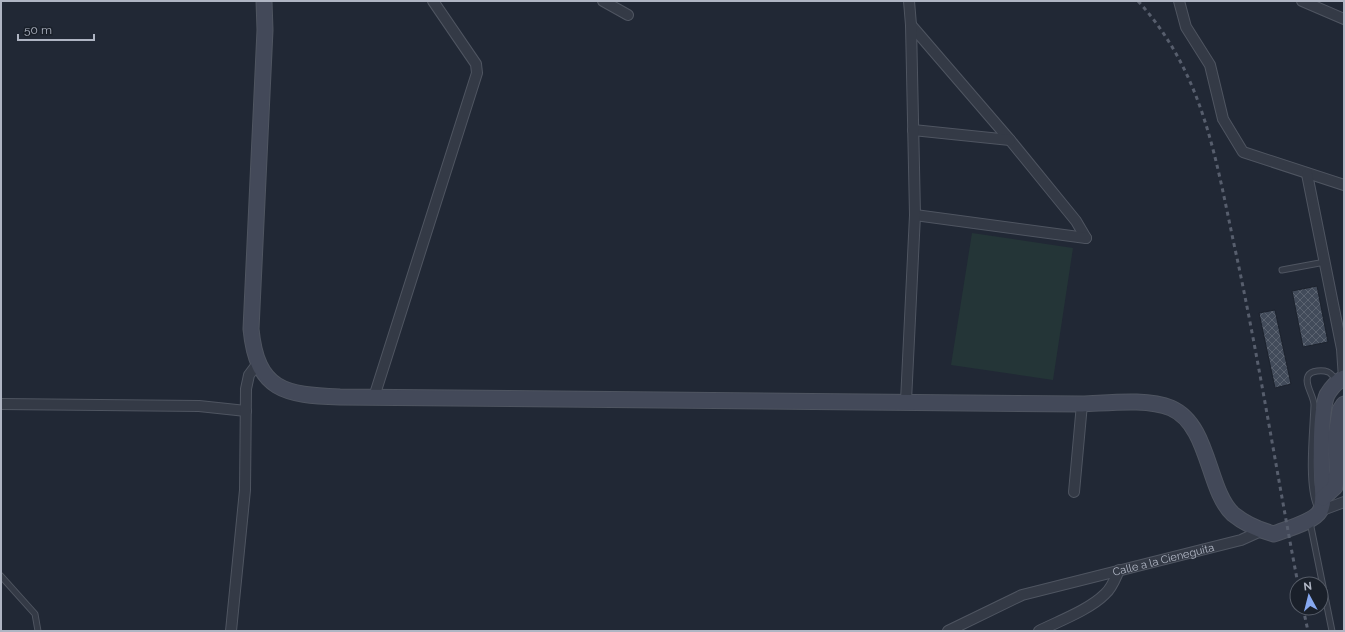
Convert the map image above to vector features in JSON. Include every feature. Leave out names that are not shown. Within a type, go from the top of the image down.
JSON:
[{"type":"main road","points":[[264,1],[265,38],[252,329],[253,348],[258,363],[267,377],[280,388],[294,393],[374,398],[1159,404],[1171,408],[1182,415],[1199,437],[1223,499],[1232,513],[1261,530],[1274,534],[1317,509],[1335,487],[1337,472],[1336,436],[1340,410],[1344,404]]},
{"type":"main road","points":[[1317,509],[1322,469],[1325,403],[1331,389],[1342,379]]},
{"type":"street","points":[[374,398],[477,73],[476,64],[433,1]]},
{"type":"street","points":[[603,1],[628,15]]},
{"type":"street","points":[[906,401],[915,215],[912,130],[911,25],[909,1]]},
{"type":"street","points":[[1179,1],[1186,27],[1210,66],[1223,119],[1243,152],[1344,185]]},
{"type":"street","points":[[1302,1],[1344,20]]},
{"type":"street","points":[[911,25],[1010,140],[1076,221],[1086,238],[915,215]]},
{"type":"street","points":[[912,130],[1010,140]]},
{"type":"street","points":[[1307,174],[1342,349],[1342,379]]},
{"type":"street","points":[[231,631],[245,490],[246,389],[249,375],[258,363]]},
{"type":"street","points":[[1,404],[199,406],[246,411]]},
{"type":"street","points":[[1074,492],[1082,404]]},
{"type":"street","points":[[1317,509],[1344,502]]},
{"type":"street","name":"Calle a la Cieneguita","points":[[948,631],[1022,595],[1241,540],[1261,530]]},
{"type":"street","points":[[1039,631],[1084,608],[1104,595],[1114,583],[1119,570]]},
{"type":"lane","points":[[1282,270],[1325,262]]},
{"type":"lane","points":[[1332,631],[1317,509],[1313,491],[1314,401],[1307,384],[1308,377],[1312,372],[1318,371],[1328,372],[1342,379]]},
{"type":"lane","points":[[1,576],[35,614],[38,631]]},
{"type":"shaded area","points":[[972,233],[1073,248],[1053,380],[951,365]]},
{"type":"building","points":[[1317,286],[1328,342],[1303,347],[1292,291]]},
{"type":"building","points":[[1275,310],[1291,384],[1275,388],[1259,313]]},
{"type":"railway","points":[[1138,1],[1161,30],[1179,59],[1194,90],[1205,122],[1222,188],[1237,258],[1297,576]]},
{"type":"railway","points":[[1305,616],[1308,631]]}]
